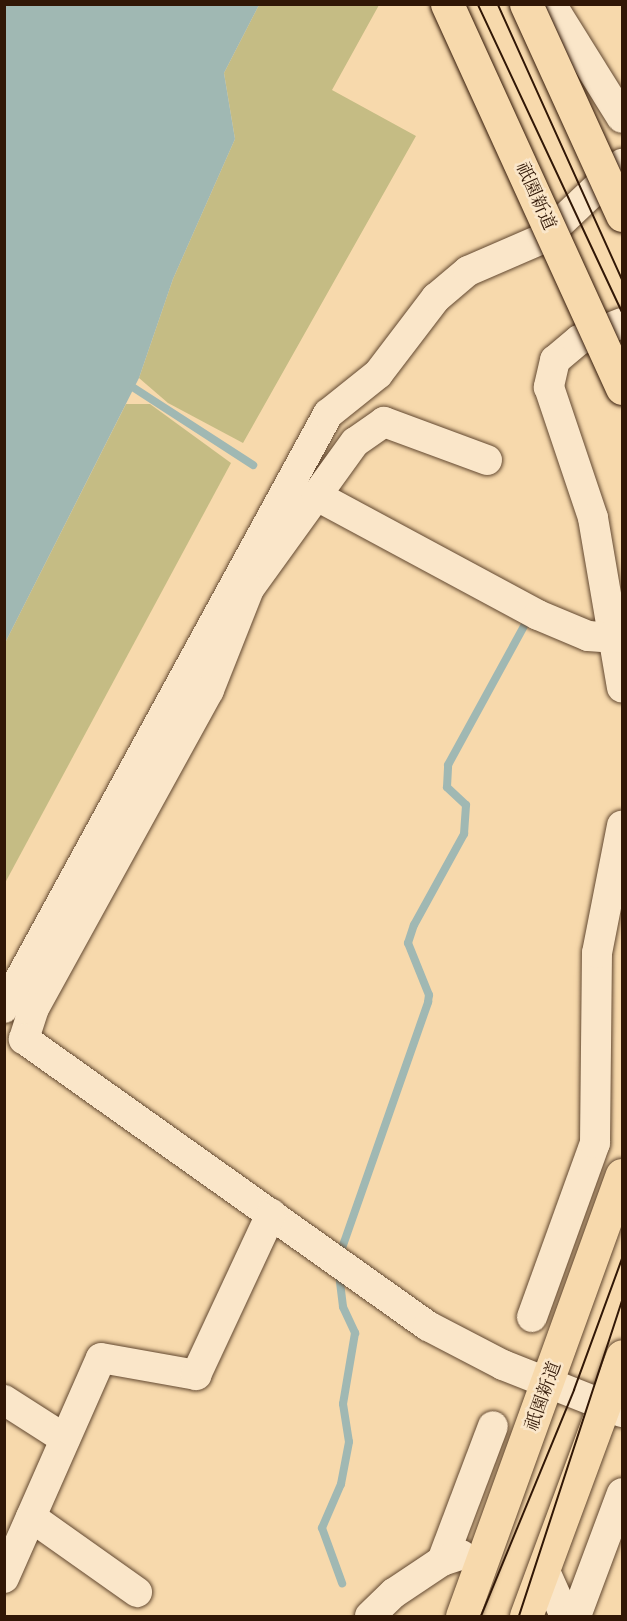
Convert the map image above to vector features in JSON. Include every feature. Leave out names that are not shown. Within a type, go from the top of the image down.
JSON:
[{"type":"highway","name":"祇園新道","points":[[447,4],[622,388]]},
{"type":"highway","points":[[526,4],[622,215]]},
{"type":"highway","name":"祇園新道","points":[[462,1617],[622,1175]]},
{"type":"highway","points":[[526,1617],[544,1569],[614,1408],[622,1356]]},
{"type":"street","points":[[550,4],[622,118]]},
{"type":"street","points":[[4,1008],[328,414],[378,374],[436,298],[468,271],[544,238],[622,164]]},
{"type":"street","points":[[622,322],[579,340],[555,360],[549,387],[593,518],[616,638],[622,688]]},
{"type":"street","points":[[487,460],[384,422],[356,442],[249,589],[208,690],[34,1008],[24,1039],[428,1326],[548,1384],[614,1408]]},
{"type":"street","points":[[317,496],[538,615],[588,636],[616,638]]},
{"type":"street","points":[[532,1317],[595,1143],[609,1017],[597,953],[622,825]]},
{"type":"street","points":[[4,1578],[100,1358],[196,1375],[271,1214]]},
{"type":"street","points":[[4,1400],[65,1439]]},
{"type":"street","points":[[442,1561],[493,1426]]},
{"type":"street","points":[[576,1617],[622,1493]]},
{"type":"street","points":[[31,1517],[137,1592]]},
{"type":"street","points":[[370,1617],[394,1593],[442,1561],[487,1547]]},
{"type":"street","points":[[544,1569],[565,1617]]},
{"type":"shaded area","points":[[259,5],[379,5],[332,90],[416,136],[243,443],[168,403],[139,378],[173,279],[235,139],[224,73]]},
{"type":"shaded area","points":[[126,404],[150,404],[231,463],[5,883],[5,643]]},
{"type":"water","points":[[5,4],[259,5],[224,73],[235,139],[173,279],[139,378],[5,643]]},
{"type":"waterway","points":[[134,388],[253,465]]},
{"type":"waterway","points":[[341,1251],[428,1002],[429,995],[408,943],[414,925],[464,834],[466,805],[447,787],[448,765],[527,621],[522,618]]},
{"type":"waterway","points":[[339,1274],[343,1307],[355,1333],[343,1404],[349,1442],[341,1484],[322,1528],[342,1583]]},
{"type":"tram line","points":[[478,4],[622,311]]},
{"type":"tram line","points":[[498,4],[622,279]]},
{"type":"tram line","points":[[481,1616],[574,1390],[622,1259]]},
{"type":"tram line","points":[[519,1616],[622,1301]]}]
